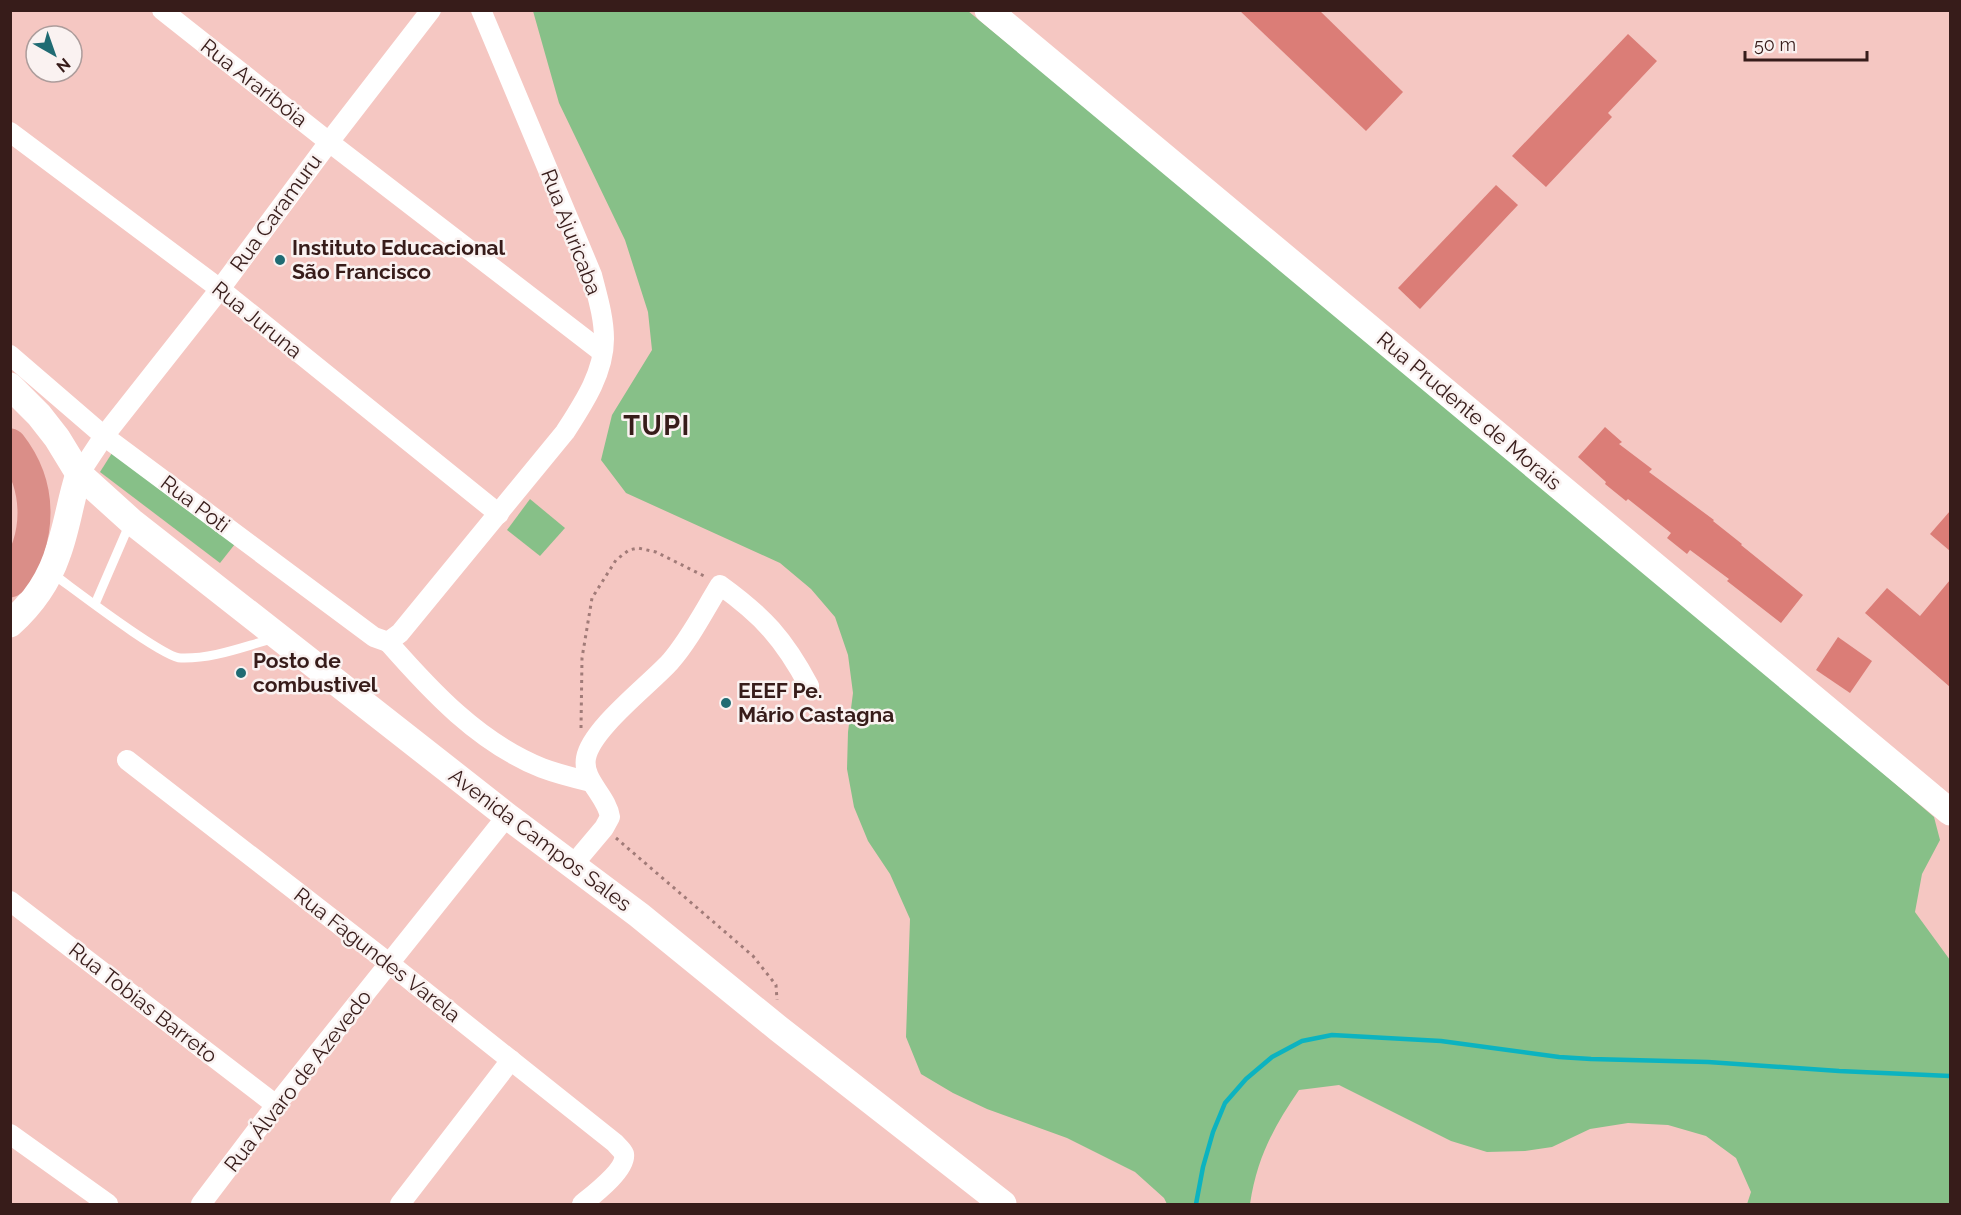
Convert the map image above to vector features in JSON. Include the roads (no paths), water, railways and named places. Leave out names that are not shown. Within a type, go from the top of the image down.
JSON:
[{"type":"highway","points":[[10,445],[22,460],[33,486],[35,506],[29,545],[19,570],[10,581]]},
{"type":"street","name":"Rua Araribóia","points":[[162,10],[329,142],[603,352]]},
{"type":"street","name":"Rua Caramuru","points":[[79,474],[104,436],[220,290],[329,142],[431,10]]},
{"type":"street","name":"Rua Ajuricaba","points":[[388,642],[400,633],[565,432],[586,400],[603,352],[601,315],[592,275],[482,10]]},
{"type":"street","name":"Rua Prudente de Morais","points":[[988,10],[1950,812]]},
{"type":"street","name":"Rua Juruna","points":[[10,132],[220,290],[499,514]]},
{"type":"street","name":"Rua Poti","points":[[10,354],[104,436],[374,637],[388,642],[451,708],[500,746],[540,767],[591,782]]},
{"type":"street","name":"Avenida Campos Sales","points":[[10,387],[39,415],[57,438],[79,474],[131,521],[507,816],[639,915],[779,1029],[1003,1204]]},
{"type":"street","points":[[10,624],[40,590],[50,572],[58,553],[72,493],[79,474]]},
{"type":"street","points":[[572,866],[608,821],[609,812],[591,782],[586,759],[598,735],[670,662],[720,585],[747,605],[772,629],[791,654],[809,686]]},
{"type":"street","name":"Rua Fagundes Varela","points":[[127,760],[390,964],[615,1143],[623,1153],[623,1161],[615,1174],[582,1204]]},
{"type":"street","name":"Rua Álvaro de Azevedo","points":[[201,1204],[276,1105],[507,816]]},
{"type":"street","name":"Rua Tobias Barreto","points":[[10,901],[276,1105]]},
{"type":"street","points":[[400,1204],[511,1060]]},
{"type":"street","points":[[10,1134],[108,1204]]},
{"type":"lane","points":[[96,604],[131,521]]},
{"type":"lane","points":[[50,572],[151,644],[178,658],[213,656],[277,637]]},
{"type":"waterway","points":[[1196,1204],[1213,1132],[1225,1103],[1246,1079],[1272,1057],[1302,1041],[1332,1035],[1441,1041],[1559,1057],[1708,1062],[1950,1076]]},
{"type":"place","name":"Instituto Educacional São Francisco","points":[[280,260]]},
{"type":"place","name":"Posto de combustivel","points":[[241,673]]},
{"type":"place","name":"EEEF Pe. Mário Castagna","points":[[726,703]]},
{"type":"district","name":"TUPI","points":[[657,426]]}]
